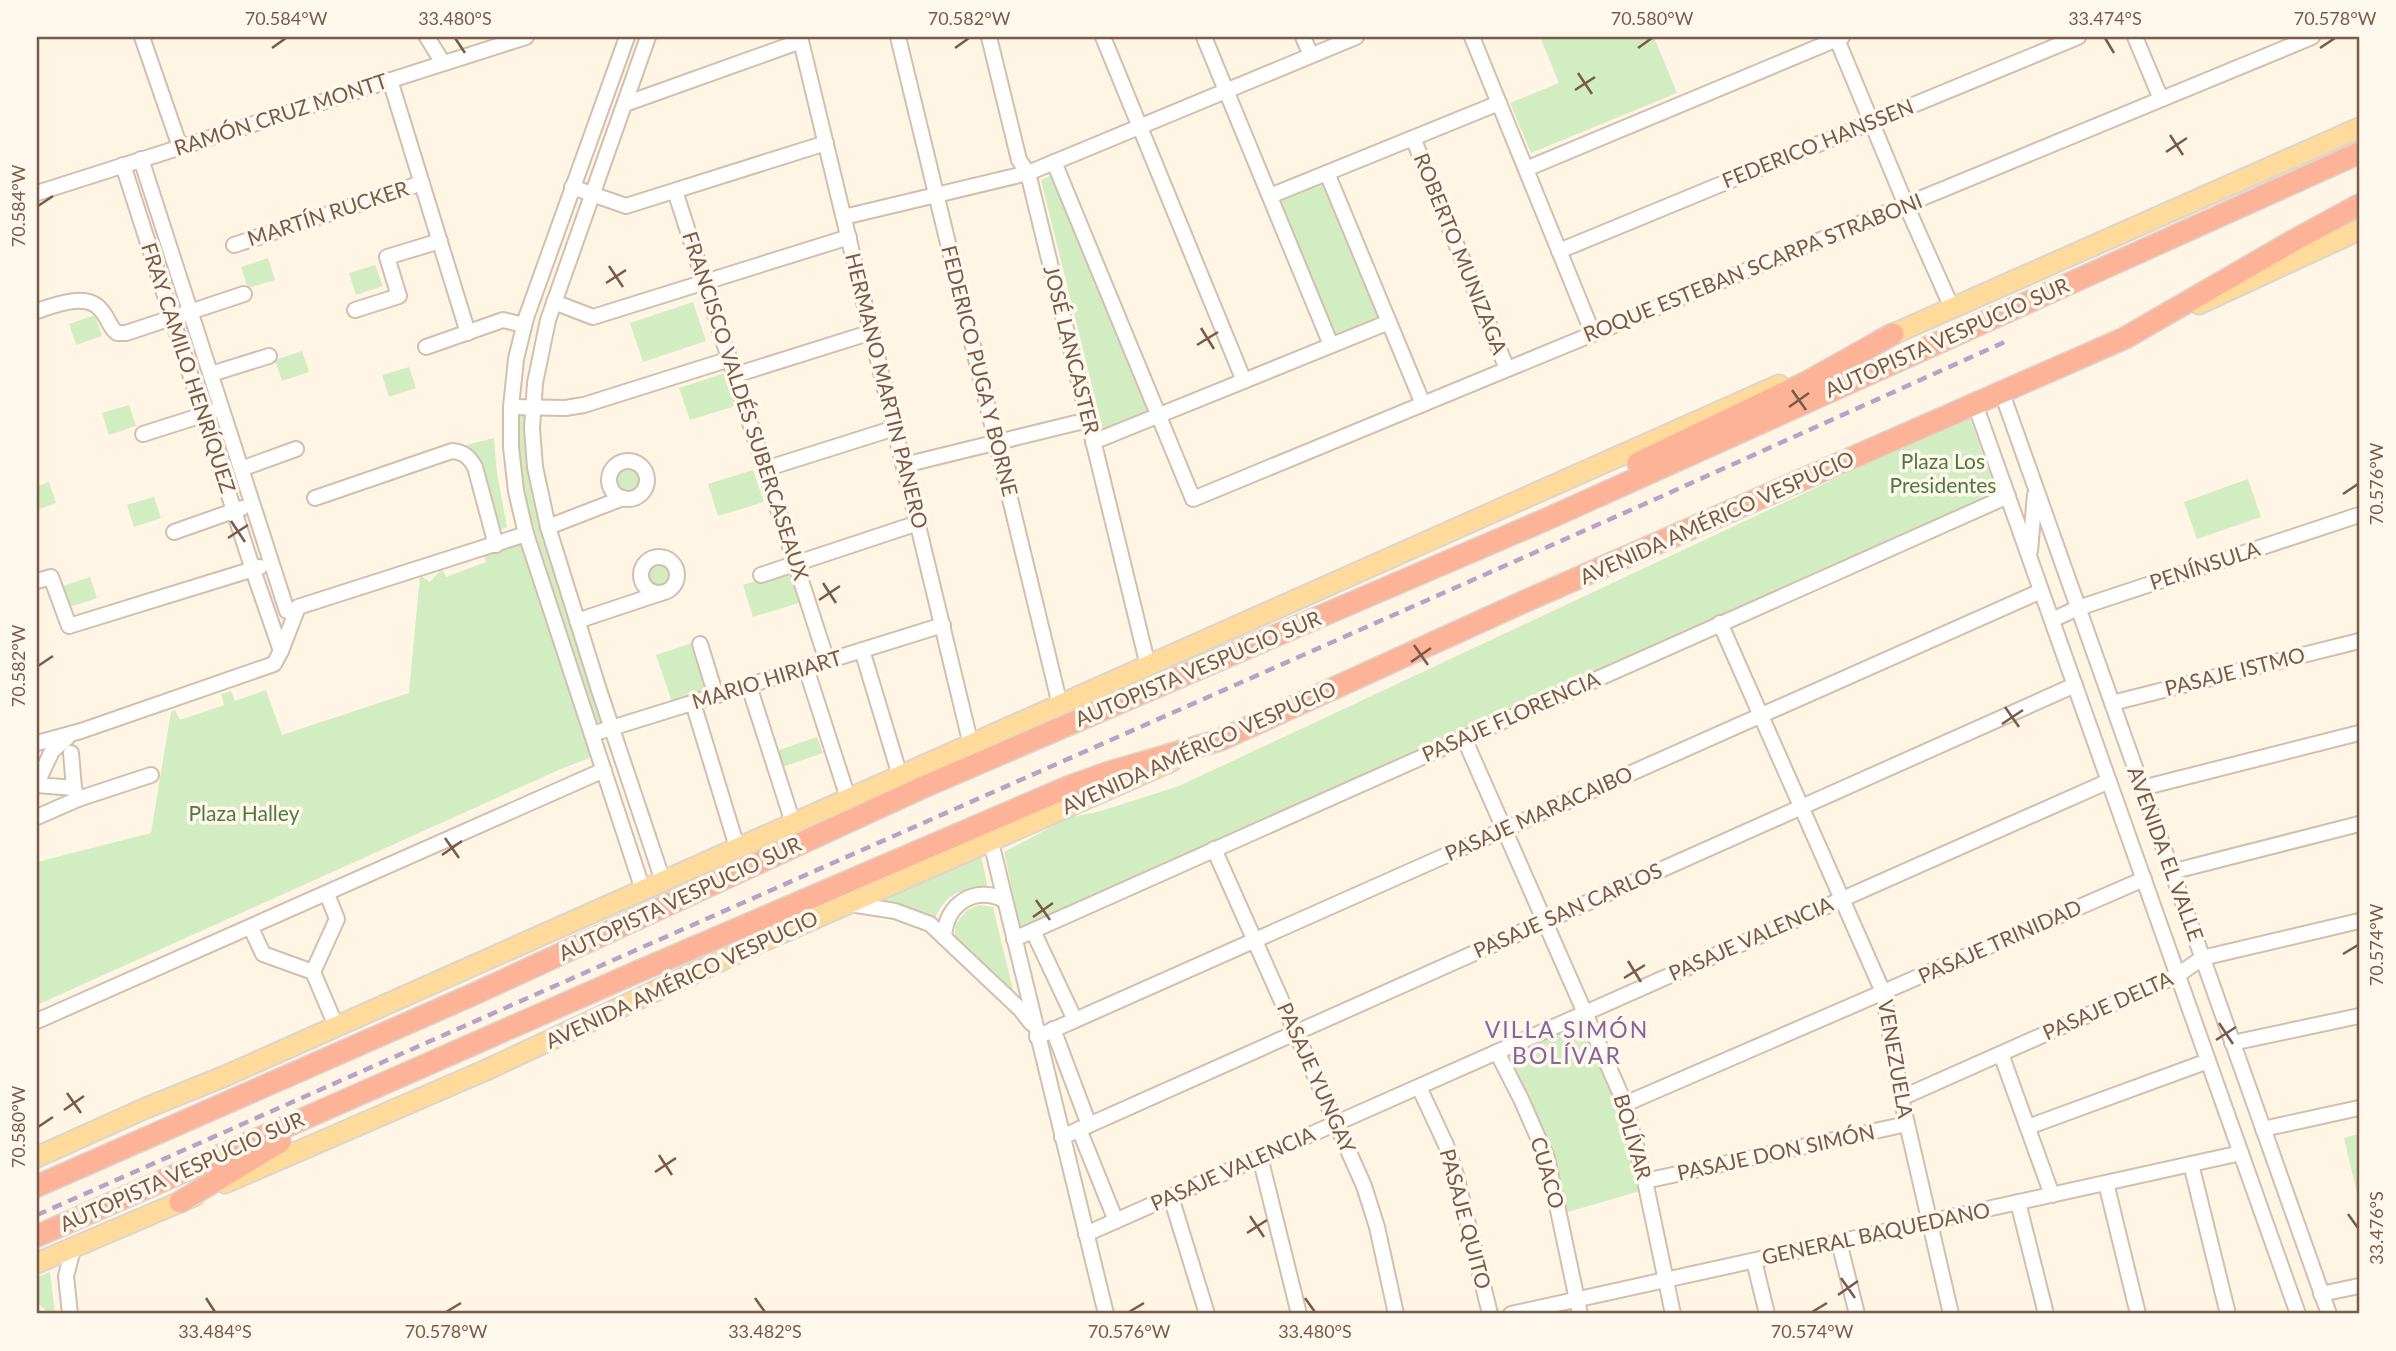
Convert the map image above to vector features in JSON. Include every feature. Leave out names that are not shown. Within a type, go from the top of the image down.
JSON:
[{"type":"highway","name":"AUTOPISTA VESPUCIO SUR","points":[[37,1186],[474,994],[921,788],[1546,519],[2359,153]]},
{"type":"highway","points":[[2125,338],[2359,205]]},
{"type":"highway","points":[[1546,519],[1638,463],[1809,381],[1893,334]]},
{"type":"highway","name":"AVENIDA AMÉRICO VESPUCIO","points":[[1220,740],[1483,620],[2125,338]]},
{"type":"highway","name":"AUTOPISTA VESPUCIO SUR","points":[[37,1236],[1068,787],[1220,740]]},
{"type":"highway","points":[[180,1202],[348,1099]]},
{"type":"highway","points":[[37,1179],[76,1169]]},
{"type":"main road","points":[[37,1157],[2359,128]]},
{"type":"main road","name":"AVENIDA AMÉRICO VESPUCIO","points":[[2125,338],[2358,236]]},
{"type":"main road","name":"AVENIDA AMÉRICO VESPUCIO","points":[[37,1263],[486,1070],[694,972],[1220,740]]},
{"type":"street","points":[[142,37],[180,147]]},
{"type":"street","points":[[428,37],[443,63]]},
{"type":"street","name":"RAMÓN CRUZ MONTT","points":[[37,192],[526,37]]},
{"type":"street","points":[[626,37],[524,325],[516,359],[511,407],[513,471],[526,534],[643,890]]},
{"type":"street","points":[[649,37],[554,302],[538,357],[533,408],[535,467],[548,527],[663,881]]},
{"type":"street","name":"FEDERICO PUGA Y BORNE","points":[[898,37],[1060,705]]},
{"type":"street","name":"JOSÉ LANCASTER","points":[[989,37],[1019,160],[1028,173],[1148,666]]},
{"type":"street","points":[[1103,37],[1244,381]]},
{"type":"street","points":[[1204,37],[1332,345]]},
{"type":"street","points":[[1303,37],[1311,55]]},
{"type":"street","points":[[844,217],[1028,173],[1356,37]]},
{"type":"street","points":[[1472,37],[1592,334]]},
{"type":"street","points":[[1526,169],[1839,37],[1906,205],[1952,307]]},
{"type":"street","name":"FEDERICO HANSSEN","points":[[1559,251],[2078,37]]},
{"type":"street","points":[[2136,37],[2161,99]]},
{"type":"street","name":"ROQUE ESTEBAN SCARPA STRABONI","points":[[1193,499],[2312,37]]},
{"type":"street","points":[[625,104],[801,39]]},
{"type":"street","name":"HERMANO MARTIN PANERO","points":[[801,39],[971,745]]},
{"type":"street","points":[[390,80],[468,333]]},
{"type":"street","points":[[1270,196],[1499,103]]},
{"type":"street","name":"ROBERTO MUNIZAGA","points":[[1413,138],[1507,369]]},
{"type":"street","points":[[572,187],[626,206],[826,143]]},
{"type":"street","name":"FRAY CAMILO HENRÍQUEZ","points":[[141,159],[272,564],[292,609]]},
{"type":"street","name":"JOSÉ LANCASTER","points":[[1054,162],[1193,499]]},
{"type":"street","name":"FRAY CAMILO HENRÍQUEZ","points":[[123,165],[281,651]]},
{"type":"street","points":[[1327,173],[1423,404]]},
{"type":"street","name":"MARTÍN RUCKER","points":[[234,245],[422,183]]},
{"type":"street","name":"FRANCISCO VALDÉS SUBERCASEAUX","points":[[675,191],[827,662]]},
{"type":"street","points":[[554,302],[593,317],[849,237]]},
{"type":"street","points":[[355,310],[399,296],[387,257],[440,242]]},
{"type":"street","points":[[37,311],[59,304],[83,301],[94,303],[103,311],[117,333],[244,294]]},
{"type":"street","points":[[426,347],[503,320],[524,325]]},
{"type":"street","points":[[1093,442],[1389,322]]},
{"type":"street","points":[[735,375],[872,332]]},
{"type":"street","points":[[211,374],[269,356]]},
{"type":"street","points":[[511,407],[565,408],[595,403],[730,359]]},
{"type":"street","name":"AVENIDA EL VALLE","points":[[2002,393],[2329,1314]]},
{"type":"street","name":"AVENIDA EL VALLE","points":[[1975,404],[2298,1314]]},
{"type":"street","points":[[144,435],[222,408]]},
{"type":"street","points":[[904,465],[1088,420]]},
{"type":"street","points":[[765,469],[895,428]]},
{"type":"street","points":[[241,469],[296,449]]},
{"type":"street","points":[[315,498],[458,451],[469,457],[475,467],[496,545]]},
{"type":"street","points":[[2029,556],[2035,488]]},
{"type":"street","name":"PASAJE FLORENCIA","points":[[1014,939],[2008,496]]},
{"type":"street","points":[[548,527],[623,498]]},
{"type":"street","points":[[174,532],[253,504]]},
{"type":"street","name":"PENÍNSULA","points":[[2052,620],[2078,608],[2358,521]]},
{"type":"street","points":[[761,575],[918,523]]},
{"type":"street","points":[[269,618],[526,534]]},
{"type":"street","points":[[37,581],[51,577],[69,626],[272,564]]},
{"type":"street","name":"PASAJE MARACAIBO","points":[[1036,1032],[1054,1029],[1075,1020],[2041,591]]},
{"type":"street","points":[[577,621],[661,593]]},
{"type":"street","points":[[37,743],[81,731],[274,664],[281,651],[292,609]]},
{"type":"street","name":"VENEZUELA","points":[[1720,623],[1883,992],[1901,1098],[1951,1314]]},
{"type":"street","name":"MARIO HIRIART","points":[[592,734],[943,625]]},
{"type":"street","name":"PASAJE ISTMO","points":[[2112,703],[2359,641]]},
{"type":"street","points":[[701,644],[716,696]]},
{"type":"street","points":[[862,650],[900,776]]},
{"type":"street","points":[[806,668],[848,798]]},
{"type":"street","name":"PASAJE SAN CARLOS","points":[[1062,1137],[2075,685]]},
{"type":"street","points":[[749,686],[793,823]]},
{"type":"street","points":[[693,703],[737,847]]},
{"type":"street","points":[[39,780],[52,751],[61,741],[81,731]]},
{"type":"street","points":[[2142,788],[2359,733]]},
{"type":"street","name":"BOLÍVAR","points":[[1464,738],[1625,1104],[1645,1181],[1673,1314]]},
{"type":"street","points":[[71,753],[76,794]]},
{"type":"street","points":[[37,754],[39,780]]},
{"type":"street","points":[[37,1021],[604,770]]},
{"type":"street","points":[[37,817],[76,794],[151,775]]},
{"type":"street","points":[[39,780],[76,794]]},
{"type":"street","name":"PASAJE VALENCIA","points":[[1086,1234],[2109,781]]},
{"type":"street","points":[[2171,872],[2359,824]]},
{"type":"street","points":[[991,842],[1106,1314]]},
{"type":"street","name":"PASAJE YUNGAY","points":[[1214,849],[1371,1205],[1396,1314]]},
{"type":"street","name":"PASAJE TRINIDAD","points":[[1625,1104],[2144,879]]},
{"type":"street","points":[[313,972],[337,919],[327,894]]},
{"type":"street","points":[[944,937],[949,914],[960,902],[982,894],[1004,900]]},
{"type":"street","points":[[849,904],[895,911],[934,926],[1021,1010],[1036,1032]]},
{"type":"street","name":"PASAJE DELTA","points":[[1901,1098],[2178,975],[2202,958],[2359,921]]},
{"type":"street","points":[[251,928],[263,954],[313,972],[336,1026]]},
{"type":"street","points":[[1033,931],[1075,1020]]},
{"type":"street","points":[[2232,1044],[2359,1016]]},
{"type":"street","points":[[1054,1029],[1116,1221]]},
{"type":"street","name":"CUACO","points":[[1497,1052],[1547,1158],[1578,1307]]},
{"type":"street","points":[[2001,1054],[2052,1195]]},
{"type":"street","points":[[2028,1126],[2208,1061]]},
{"type":"street","name":"PASAJE QUITO","points":[[1419,1087],[1457,1175],[1490,1314]]},
{"type":"street","points":[[2263,1129],[2359,1108]]},
{"type":"street","name":"PASAJE DON SIMÓN","points":[[1645,1181],[1907,1124]]},
{"type":"street","name":"GENERAL BAQUEDANO","points":[[1511,1314],[1578,1307],[1667,1280],[2241,1153]]},
{"type":"street","points":[[1260,1157],[1299,1314]]},
{"type":"street","points":[[2191,1164],[2228,1314]]},
{"type":"street","points":[[2106,1183],[2138,1314]]},
{"type":"street","points":[[1171,1197],[1207,1314]]},
{"type":"street","points":[[2018,1202],[2046,1314]]},
{"type":"street","points":[[1839,1242],[1857,1314]]},
{"type":"street","points":[[71,1314],[66,1276],[74,1246]]},
{"type":"street","points":[[1754,1261],[1767,1314]]},
{"type":"street","points":[[2321,1294],[2359,1286]]},
{"type":"green space","points":[[1540,37],[1654,37],[1677,93],[1531,153],[1510,103],[1559,83]]},
{"type":"green space","points":[[1052,175],[1149,412],[1103,430],[1041,180]]},
{"type":"green space","points":[[1326,179],[1384,320],[1334,340],[1274,199]]},
{"type":"green space","points":[[268,258],[275,280],[248,288],[241,267]]},
{"type":"green space","points":[[375,265],[383,286],[356,295],[349,273]]},
{"type":"green space","points":[[693,302],[706,341],[643,362],[630,323]]},
{"type":"green space","points":[[95,315],[102,336],[76,345],[69,324]]},
{"type":"green space","points":[[302,351],[309,372],[282,381],[275,360]]},
{"type":"green space","points":[[409,367],[416,388],[389,397],[382,375]]},
{"type":"green space","points":[[725,373],[735,406],[690,420],[679,388]]},
{"type":"green space","points":[[129,405],[136,426],[109,435],[102,413]]},
{"type":"green space","points":[[516,413],[524,413],[532,497],[603,716],[601,722],[593,719],[524,500]]},
{"type":"green space","name":"Plaza Los Presidentes","points":[[1969,416],[1998,495],[1021,930],[1004,852],[1068,818],[1101,811],[1179,786]]},
{"type":"green space","points":[[494,438],[507,527],[495,531],[466,445]]},
{"type":"green space","points":[[628,467],[637,471],[641,480],[637,489],[628,493],[619,489],[615,480],[619,471]]},
{"type":"green space","points":[[753,470],[764,502],[718,516],[708,484]]},
{"type":"green space","points":[[2248,479],[2261,517],[2197,539],[2184,502]]},
{"type":"green space","points":[[49,482],[56,503],[37,510],[37,486]]},
{"type":"green space","points":[[154,497],[161,518],[134,527],[127,505]]},
{"type":"green space","name":"Plaza Halley","points":[[522,544],[592,757],[37,1005],[37,862],[151,833],[171,712],[175,710],[180,720],[224,705],[221,694],[231,691],[235,701],[266,690],[282,735],[409,693],[420,575],[430,582],[442,569],[446,577],[486,562],[483,554],[508,545]]},
{"type":"green space","points":[[659,562],[668,566],[672,575],[668,584],[659,588],[650,584],[646,575],[650,566]]},
{"type":"green space","points":[[788,571],[799,603],[753,617],[743,585]]},
{"type":"green space","points":[[90,577],[97,598],[70,607],[63,586]]},
{"type":"green space","points":[[692,643],[708,689],[672,702],[656,655]]},
{"type":"green space","points":[[817,737],[823,753],[782,767],[776,751]]},
{"type":"green space","points":[[981,855],[988,889],[955,894],[944,904],[934,920],[874,903]]},
{"type":"green space","points":[[979,905],[993,907],[1015,998],[955,941],[955,925],[967,910]]},
{"type":"green space","points":[[1579,1021],[1621,1111],[1640,1191],[1561,1214],[1503,1058]]},
{"type":"green space","points":[[2359,1134],[2359,1202],[2344,1138]]},
{"type":"green space","points":[[50,1272],[55,1314],[49,1314],[37,1302],[37,1277]]},
{"type":"railway","points":[[37,1215],[2007,341]]},
{"type":"district","name":"VILLA SIMÓN BOLÍVAR","points":[[1567,1043]]}]
